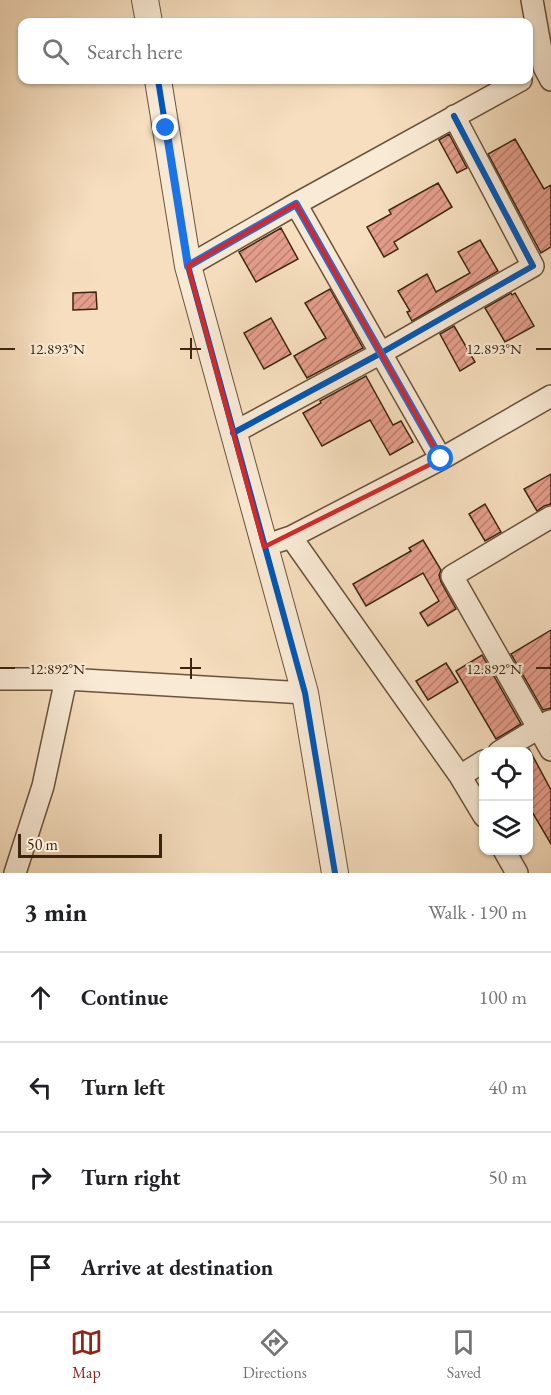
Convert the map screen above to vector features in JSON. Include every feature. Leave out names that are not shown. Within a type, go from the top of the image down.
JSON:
[{"type":"street","points":[[145,0],[148,18]]},
{"type":"street","points":[[532,0],[544,72]]},
{"type":"street","points":[[159,84],[188,266],[305,693],[335,873]]},
{"type":"street","points":[[188,266],[514,84]]},
{"type":"street","points":[[233,433],[381,353],[534,266],[454,116]]},
{"type":"street","points":[[296,204],[441,459]]},
{"type":"street","points":[[264,547],[291,537],[441,459],[551,396]]},
{"type":"street","points":[[551,517],[452,576],[545,724],[551,750]]},
{"type":"street","points":[[291,537],[459,776],[479,809]]},
{"type":"street","points":[[0,680],[66,679],[305,693]]},
{"type":"street","points":[[15,873],[43,786],[66,679]]},
{"type":"street","points":[[507,747],[545,724]]},
{"type":"street","points":[[459,776],[479,764]]},
{"type":"street","points":[[507,855],[517,873]]},
{"type":"highlighted area","points":[[296,204],[441,459],[264,547],[188,266]]},
{"type":"building","points":[[449,134],[467,168],[457,173],[439,140]]},
{"type":"building","points":[[515,139],[544,189],[551,185],[551,247],[541,253],[488,154]]},
{"type":"building","points":[[438,183],[452,207],[394,242],[398,249],[384,257],[367,227],[391,214],[389,210]]},
{"type":"building","points":[[281,228],[298,259],[256,282],[239,252]]},
{"type":"building","points":[[480,240],[498,271],[412,321],[407,312],[410,311],[398,291],[427,274],[436,292],[470,273],[458,252]]},
{"type":"building","points":[[330,289],[363,348],[307,378],[294,356],[326,338],[305,303]]},
{"type":"building","points":[[96,292],[97,309],[73,310],[73,293]]},
{"type":"building","points":[[511,293],[512,295],[515,293],[534,326],[505,342],[485,308]]},
{"type":"building","points":[[271,318],[291,354],[264,369],[244,333]]},
{"type":"building","points":[[454,326],[475,362],[460,371],[440,334]]},
{"type":"building","points":[[366,376],[393,425],[401,421],[413,442],[390,455],[370,420],[322,446],[303,413]]},
{"type":"building","points":[[551,474],[551,504],[537,511],[524,489]]},
{"type":"building","points":[[485,504],[501,532],[485,541],[469,514]]},
{"type":"building","points":[[423,540],[441,570],[439,575],[441,582],[456,609],[428,626],[420,613],[439,601],[423,573],[366,606],[353,584],[411,551],[409,548]]},
{"type":"building","points":[[551,630],[551,708],[543,710],[511,654]]},
{"type":"building","points":[[482,655],[521,724],[496,739],[456,671]]},
{"type":"building","points":[[446,663],[458,682],[428,700],[416,681]]},
{"type":"building","points":[[533,756],[551,790],[551,844],[533,813]]},
{"type":"cycle path","points":[[159,84],[188,266],[305,693],[335,873]]},
{"type":"cycle path","points":[[233,433],[381,353],[533,266],[454,116]]},
{"type":"route","points":[[166,128],[188,266],[296,204],[441,459]]}]
